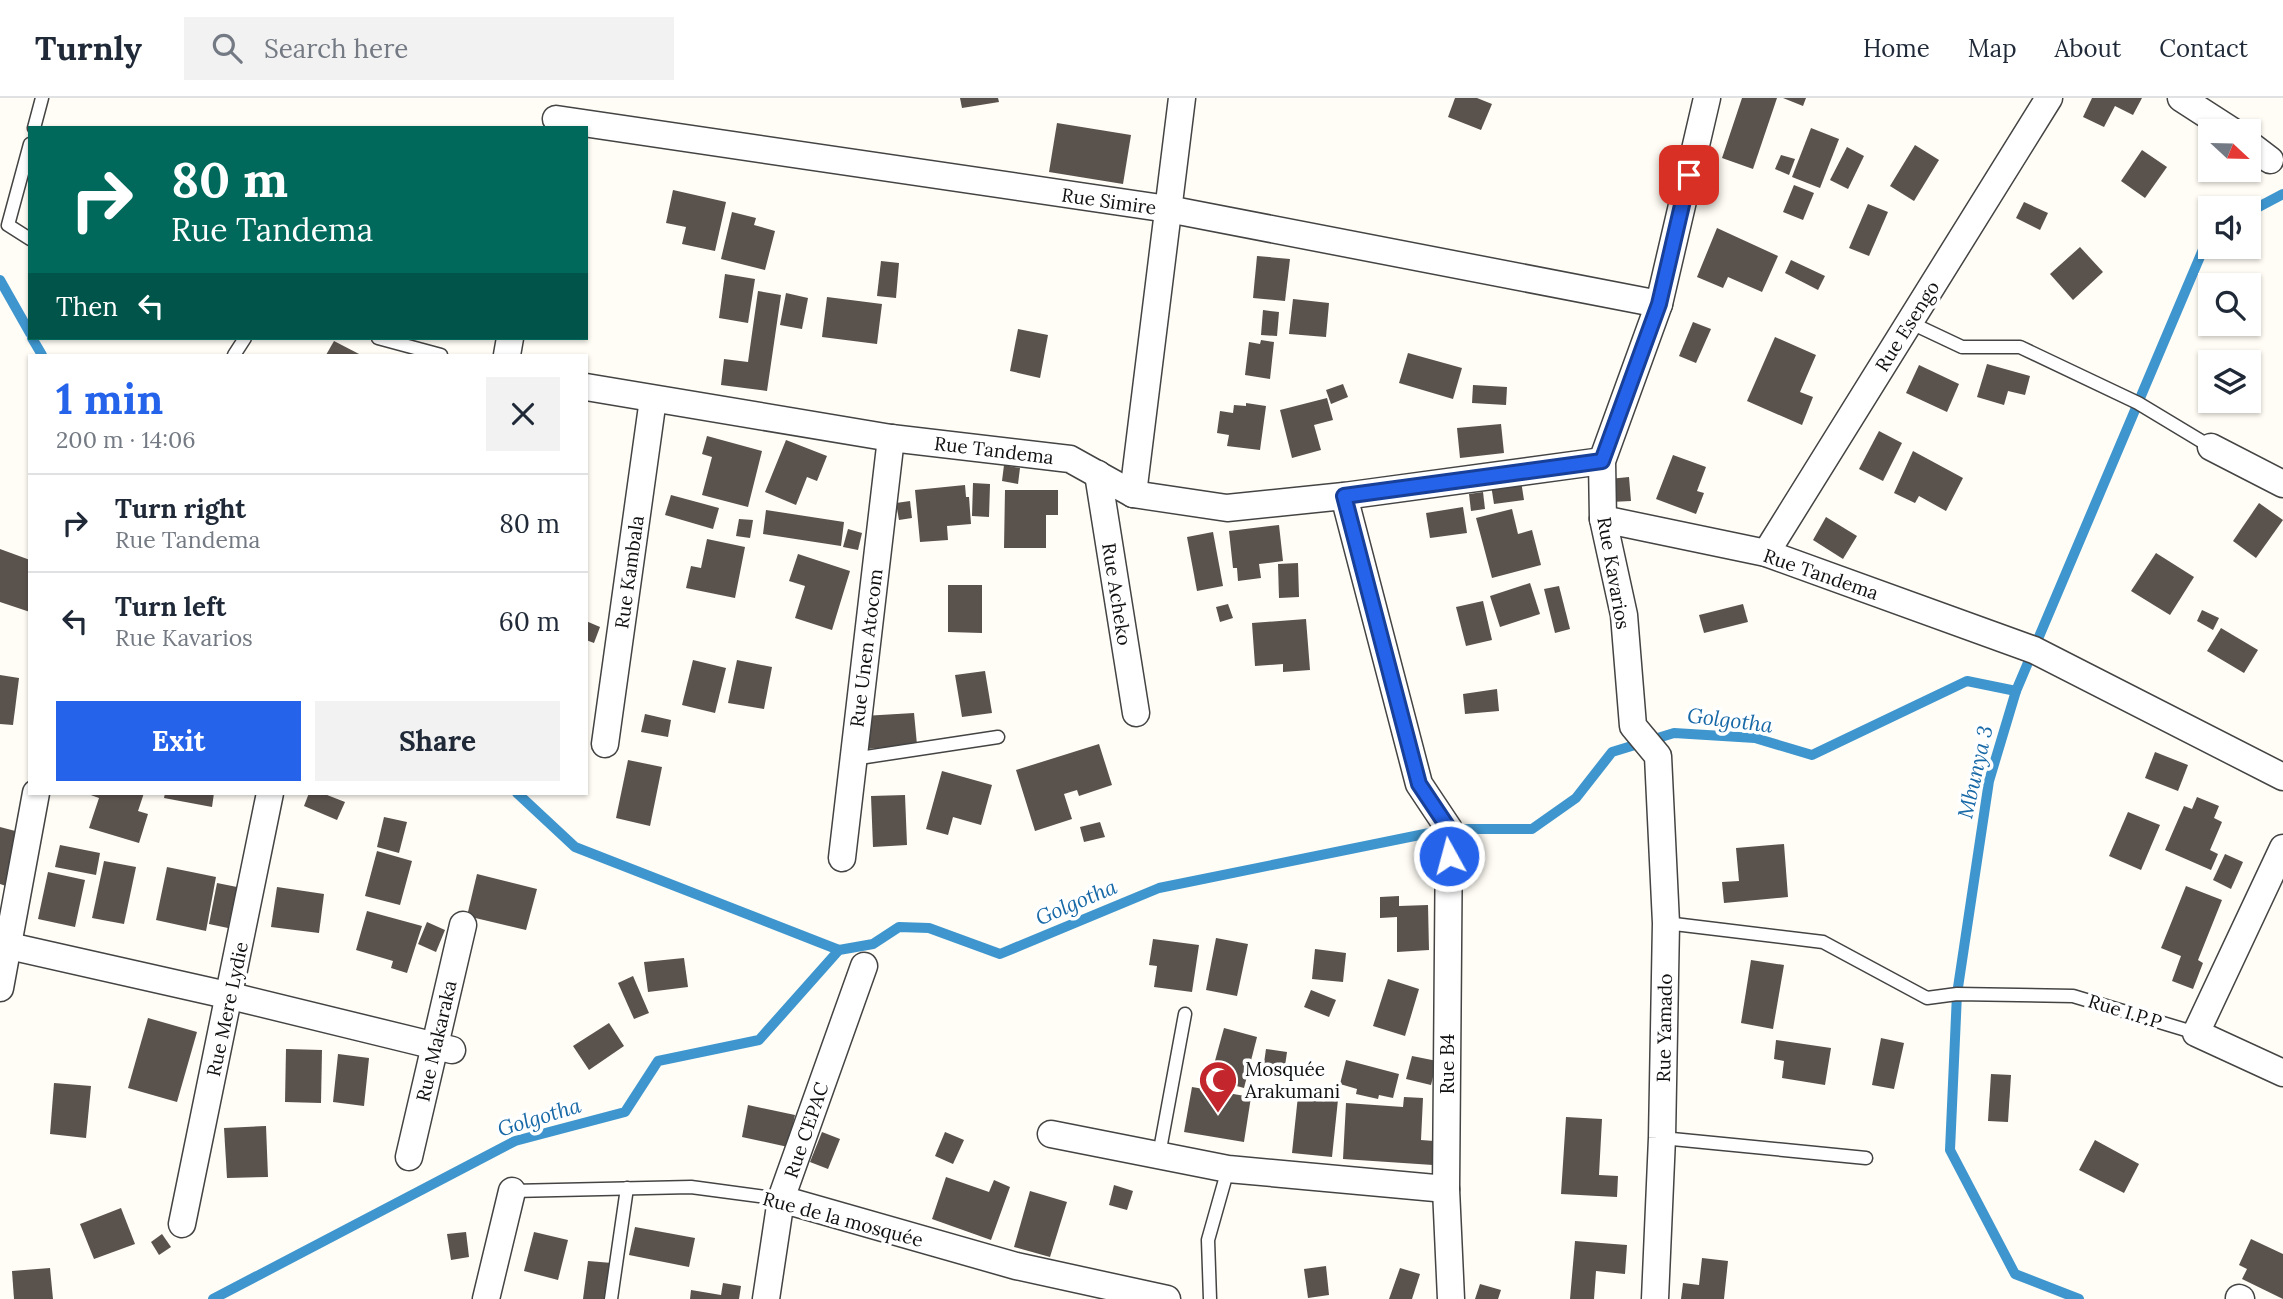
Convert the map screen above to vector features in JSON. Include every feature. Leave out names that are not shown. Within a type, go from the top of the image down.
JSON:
[{"type":"street","points":[[1133,494],[1182,98]]},
{"type":"street","name":"Rue Kavarios","points":[[1658,756],[1633,726],[1624,615],[1603,520],[1602,461],[1659,304],[1707,98]]},
{"type":"street","name":"Rue Esengo","points":[[1766,553],[2049,98]]},
{"type":"street","points":[[2181,98],[2213,119]]},
{"type":"street","name":"Rue Simire","points":[[555,115],[1168,209],[1659,304]]},
{"type":"street","points":[[2261,153],[2270,160]]},
{"type":"street","name":"Rue Tandema","points":[[588,387],[891,438],[1070,459],[1133,494],[1227,509],[1602,461]]},
{"type":"street","name":"Rue Kambala","points":[[605,744],[653,399]]},
{"type":"street","name":"Rue Unen Atocom","points":[[842,858],[891,438]]},
{"type":"street","points":[[2211,447],[2283,484]]},
{"type":"street","name":"Rue Acheko","points":[[1098,474],[1136,713]]},
{"type":"street","name":"Rue B4","points":[[1344,496],[1419,784],[1449,829],[1446,1189],[1451,1299]]},
{"type":"street","name":"Rue Tandema","points":[[1603,520],[1766,553],[2034,650],[2283,777]]},
{"type":"street","name":"Rue Yamado","points":[[1655,1299],[1662,1138],[1666,923],[1658,756]]},
{"type":"street","points":[[0,988],[4,945],[36,795]]},
{"type":"street","name":"Rue Mere Lydie","points":[[182,1224],[270,795]]},
{"type":"street","points":[[2196,1033],[2283,848]]},
{"type":"street","name":"Rue Makaraka","points":[[409,1157],[443,1048],[463,925]]},
{"type":"street","points":[[4,945],[443,1048]]},
{"type":"street","name":"Rue CEPAC","points":[[766,1299],[781,1199],[864,966]]},
{"type":"street","name":"Rue I.P.P","points":[[2196,1033],[2283,1073]]},
{"type":"street","points":[[1051,1134],[1228,1169],[1446,1189]]},
{"type":"street","points":[[486,1299],[512,1191]]},
{"type":"street","name":"Rue de la mosquée","points":[[781,1199],[1016,1266],[1167,1299]]},
{"type":"lane","points":[[35,126],[42,98]]},
{"type":"lane","points":[[28,151],[8,225],[28,238]]},
{"type":"lane","points":[[1909,323],[1962,348],[2020,347],[2138,403],[2211,447]]},
{"type":"lane","points":[[386,340],[438,354]]},
{"type":"lane","points":[[853,759],[998,737]]},
{"type":"lane","name":"Rue I.P.P","points":[[1666,923],[1823,943],[1927,998],[1957,994],[2073,996],[2196,1033]]},
{"type":"lane","points":[[1159,1155],[1185,1014]]},
{"type":"lane","points":[[1662,1138],[1866,1158]]},
{"type":"lane","points":[[1210,1299],[1208,1240],[1228,1169]]},
{"type":"lane","name":"Rue de la mosquée","points":[[512,1191],[691,1187],[781,1199]]},
{"type":"lane","points":[[611,1299],[627,1188]]},
{"type":"building","points":[[960,98],[998,98],[999,102],[962,108]]},
{"type":"building","points":[[1455,98],[1477,98],[1492,104],[1481,130],[1448,117]]},
{"type":"building","points":[[1742,98],[1777,98],[1753,169],[1722,158]]},
{"type":"building","points":[[1783,98],[1806,98],[1803,106]]},
{"type":"building","points":[[2092,98],[2142,98],[2133,115],[2115,106],[2104,127],[2083,117]]},
{"type":"building","points":[[1057,123],[1131,135],[1123,184],[1049,172]]},
{"type":"building","points":[[1811,128],[1839,139],[1820,188],[1792,177]]},
{"type":"building","points":[[1915,145],[1939,160],[1914,201],[1890,186]]},
{"type":"building","points":[[1847,147],[1864,156],[1848,189],[1830,180]]},
{"type":"building","points":[[2142,150],[2167,167],[2145,198],[2121,181]]},
{"type":"building","points":[[1781,155],[1795,159],[1789,175],[1775,169]]},
{"type":"building","points":[[1794,185],[1814,193],[1803,220],[1783,212]]},
{"type":"building","points":[[673,190],[726,202],[715,251],[682,244],[686,227],[666,223]]},
{"type":"building","points":[[2024,202],[2048,213],[2040,230],[2016,218]]},
{"type":"building","points":[[1868,204],[1888,212],[1869,256],[1849,248]]},
{"type":"building","points":[[732,212],[756,218],[754,225],[775,231],[765,270],[721,259]]},
{"type":"building","points":[[1717,228],[1778,256],[1762,292],[1728,277],[1723,288],[1697,277]]},
{"type":"building","points":[[2080,247],[2103,272],[2073,300],[2050,274]]},
{"type":"building","points":[[1257,256],[1290,259],[1285,301],[1253,298]]},
{"type":"building","points":[[1791,260],[1825,276],[1818,290],[1785,273]]},
{"type":"building","points":[[881,261],[899,263],[896,298],[877,296]]},
{"type":"building","points":[[725,274],[755,279],[748,323],[719,318]]},
{"type":"building","points":[[758,291],[781,295],[767,391],[721,385],[724,359],[748,362]]},
{"type":"building","points":[[786,293],[808,298],[802,329],[780,325]]},
{"type":"building","points":[[827,297],[882,304],[877,344],[822,337]]},
{"type":"building","points":[[1293,299],[1329,303],[1326,337],[1289,334]]},
{"type":"building","points":[[1263,310],[1279,312],[1277,336],[1261,335]]},
{"type":"building","points":[[1693,322],[1711,329],[1696,363],[1679,356]]},
{"type":"building","points":[[1018,329],[1048,335],[1040,378],[1010,371]]},
{"type":"building","points":[[1775,337],[1816,355],[1800,392],[1813,397],[1802,425],[1747,401]]},
{"type":"building","points":[[1261,340],[1274,342],[1270,379],[1245,375],[1249,342],[1260,344]]},
{"type":"building","points":[[334,341],[359,354],[327,354]]},
{"type":"building","points":[[1408,353],[1462,368],[1453,399],[1399,383]]},
{"type":"building","points":[[1987,364],[2030,376],[2025,395],[2008,391],[2004,405],[1977,397]]},
{"type":"building","points":[[1919,365],[1959,384],[1947,412],[1906,393]]},
{"type":"building","points":[[1343,384],[1348,397],[1331,404],[1326,390]]},
{"type":"building","points":[[1473,385],[1507,387],[1506,405],[1472,403]]},
{"type":"building","points":[[1327,398],[1333,420],[1314,425],[1321,450],[1292,458],[1280,410]]},
{"type":"building","points":[[1246,403],[1266,406],[1260,450],[1227,446],[1229,435],[1217,433],[1220,411],[1233,413],[1234,405],[1246,406]]},
{"type":"building","points":[[1501,424],[1504,453],[1460,458],[1457,428]]},
{"type":"building","points":[[1879,431],[1902,443],[1883,481],[1859,469]]},
{"type":"building","points":[[707,436],[762,451],[748,507],[702,495],[712,457],[702,454]]},
{"type":"building","points":[[786,440],[827,456],[817,481],[807,477],[796,505],[765,492]]},
{"type":"building","points":[[1913,451],[1963,478],[1946,511],[1919,496],[1915,503],[1894,493]]},
{"type":"building","points":[[1673,455],[1706,467],[1697,491],[1704,493],[1696,514],[1656,499]]},
{"type":"building","points":[[1004,465],[1020,468],[1018,484],[1002,481]]},
{"type":"building","points":[[1629,477],[1631,501],[1611,502],[1609,479]]},
{"type":"building","points":[[1521,481],[1524,500],[1494,504],[1491,485]]},
{"type":"building","points":[[973,483],[990,484],[989,517],[972,516]]},
{"type":"building","points":[[965,485],[966,497],[969,497],[971,524],[947,526],[948,540],[920,542],[915,490]]},
{"type":"building","points":[[1005,490],[1058,490],[1058,515],[1046,515],[1046,548],[1004,548]]},
{"type":"building","points":[[1483,492],[1485,509],[1471,511],[1469,494]]},
{"type":"building","points":[[671,495],[719,508],[713,529],[665,515]]},
{"type":"building","points":[[910,501],[912,518],[899,520],[896,503]]},
{"type":"building","points":[[2259,503],[2283,520],[2256,558],[2233,541]]},
{"type":"building","points":[[1463,507],[1467,533],[1430,538],[1426,513]]},
{"type":"building","points":[[1512,509],[1518,534],[1532,530],[1541,565],[1492,578],[1476,518]]},
{"type":"building","points":[[766,510],[844,522],[841,546],[763,534]]},
{"type":"building","points":[[1826,517],[1857,536],[1843,559],[1813,540]]},
{"type":"building","points":[[739,519],[753,520],[750,538],[736,536]]},
{"type":"building","points":[[1279,525],[1283,561],[1259,564],[1261,578],[1238,581],[1237,568],[1233,568],[1229,531]]},
{"type":"building","points":[[848,529],[862,533],[858,550],[843,547]]},
{"type":"building","points":[[1213,532],[1223,586],[1197,591],[1187,537]]},
{"type":"building","points":[[707,539],[745,547],[735,598],[686,588],[691,566],[701,568]]},
{"type":"building","points":[[0,549],[28,559],[28,611],[0,602]]},
{"type":"building","points":[[2156,553],[2194,577],[2170,615],[2131,591]]},
{"type":"building","points":[[798,554],[850,571],[832,630],[795,618],[805,586],[789,581]]},
{"type":"building","points":[[1298,563],[1299,597],[1279,598],[1278,564]]},
{"type":"building","points":[[1530,583],[1540,614],[1500,627],[1490,596]]},
{"type":"building","points":[[948,585],[982,585],[982,633],[948,632]]},
{"type":"building","points":[[1559,586],[1570,629],[1555,633],[1544,589]]},
{"type":"building","points":[[1483,601],[1492,640],[1466,646],[1456,607]]},
{"type":"building","points":[[1228,604],[1233,618],[1220,622],[1216,607]]},
{"type":"building","points":[[1743,604],[1748,622],[1704,633],[1699,615]]},
{"type":"building","points":[[2202,610],[2219,618],[2213,630],[2197,621]]},
{"type":"building","points":[[1306,619],[1310,670],[1283,672],[1283,664],[1255,666],[1252,623]]},
{"type":"building","points":[[588,622],[600,627],[594,643],[588,641]]},
{"type":"building","points":[[2221,628],[2258,650],[2244,673],[2207,651]]},
{"type":"building","points":[[693,660],[726,668],[715,713],[682,705]]},
{"type":"building","points":[[737,660],[772,667],[764,709],[728,703]]},
{"type":"building","points":[[985,671],[992,713],[962,717],[955,675]]},
{"type":"building","points":[[0,675],[19,678],[13,725],[0,724]]},
{"type":"building","points":[[1497,689],[1499,711],[1465,714],[1463,694]]},
{"type":"building","points":[[914,713],[917,745],[865,749],[863,716]]},
{"type":"building","points":[[645,714],[671,720],[668,737],[641,732]]},
{"type":"building","points":[[1099,744],[1112,785],[1079,796],[1077,790],[1064,794],[1072,819],[1035,831],[1016,770]]},
{"type":"building","points":[[2155,752],[2188,765],[2178,791],[2145,778]]},
{"type":"building","points":[[628,760],[662,767],[650,826],[616,818]]},
{"type":"building","points":[[942,771],[992,785],[981,825],[953,817],[948,835],[926,829]]},
{"type":"building","points":[[91,795],[143,795],[138,811],[148,814],[139,843],[89,828],[99,798]]},
{"type":"building","points":[[165,795],[214,795],[212,807],[164,798]]},
{"type":"building","points":[[308,795],[327,795],[345,802],[337,820],[304,806]]},
{"type":"building","points":[[905,795],[907,845],[873,847],[871,796]]},
{"type":"building","points":[[2197,797],[2219,806],[2214,818],[2222,822],[2210,850],[2218,854],[2211,870],[2165,850],[2184,806],[2192,809]]},
{"type":"building","points":[[2128,812],[2160,825],[2141,870],[2109,856]]},
{"type":"building","points":[[384,817],[407,822],[399,853],[377,847]]},
{"type":"building","points":[[1100,822],[1105,837],[1084,842],[1080,827]]},
{"type":"building","points":[[0,827],[23,833],[9,887],[0,884]]},
{"type":"building","points":[[1784,844],[1788,897],[1724,903],[1722,882],[1739,881],[1736,848]]},
{"type":"building","points":[[60,845],[100,853],[96,875],[55,867]]},
{"type":"building","points":[[377,851],[412,861],[400,905],[365,896]]},
{"type":"building","points":[[2225,854],[2243,862],[2231,889],[2213,880]]},
{"type":"building","points":[[104,861],[136,867],[124,924],[92,918]]},
{"type":"building","points":[[167,867],[216,877],[206,931],[156,920]]},
{"type":"building","points":[[48,872],[85,880],[75,927],[38,919]]},
{"type":"building","points":[[477,874],[537,889],[526,930],[467,916]]},
{"type":"building","points":[[217,883],[237,887],[228,928],[209,924]]},
{"type":"building","points":[[2186,886],[2222,900],[2198,960],[2203,963],[2193,989],[2172,981],[2181,956],[2161,948]]},
{"type":"building","points":[[277,887],[324,894],[319,933],[271,927]]},
{"type":"building","points":[[1399,896],[1399,906],[1428,905],[1429,950],[1397,952],[1397,917],[1380,918],[1380,897]]},
{"type":"building","points":[[367,911],[422,926],[407,973],[391,968],[393,961],[356,950]]},
{"type":"building","points":[[427,922],[445,930],[436,952],[418,944]]},
{"type":"building","points":[[1216,938],[1248,944],[1237,996],[1206,990]]},
{"type":"building","points":[[1153,939],[1199,945],[1192,992],[1154,987],[1157,966],[1149,965]]},
{"type":"building","points":[[1315,949],[1346,953],[1343,982],[1312,979]]},
{"type":"building","points":[[684,958],[688,987],[648,992],[644,962]]},
{"type":"building","points":[[1751,960],[1784,965],[1773,1029],[1741,1023]]},
{"type":"building","points":[[633,976],[649,1013],[634,1019],[618,983]]},
{"type":"building","points":[[1388,979],[1419,989],[1405,1036],[1373,1026]]},
{"type":"building","points":[[1311,990],[1336,1000],[1329,1017],[1304,1007]]},
{"type":"building","points":[[148,1018],[197,1032],[177,1102],[128,1088]]},
{"type":"building","points":[[609,1023],[624,1046],[589,1070],[573,1046]]},
{"type":"building","points":[[1224,1028],[1257,1037],[1244,1088],[1210,1079]]},
{"type":"building","points":[[1881,1038],[1904,1043],[1894,1089],[1872,1085]]},
{"type":"building","points":[[1776,1040],[1831,1048],[1825,1085],[1782,1078],[1784,1061],[1774,1059]]},
{"type":"building","points":[[286,1049],[322,1050],[321,1103],[285,1102]]},
{"type":"building","points":[[1266,1049],[1287,1052],[1284,1073],[1263,1070]]},
{"type":"building","points":[[338,1054],[369,1058],[364,1106],[333,1102]]},
{"type":"building","points":[[1412,1056],[1437,1061],[1431,1085],[1406,1079]]},
{"type":"building","points":[[1346,1060],[1399,1074],[1393,1098],[1379,1095],[1378,1099],[1356,1094],[1357,1089],[1340,1084]]},
{"type":"building","points":[[1991,1074],[2011,1075],[2008,1122],[1988,1121]]},
{"type":"building","points":[[54,1083],[91,1086],[86,1138],[50,1134]]},
{"type":"building","points":[[1299,1086],[1339,1090],[1332,1157],[1292,1153]]},
{"type":"building","name":"Mosquée Arakumani","points":[[1192,1087],[1251,1097],[1244,1142],[1184,1132]]},
{"type":"building","points":[[1404,1097],[1423,1098],[1421,1140],[1434,1141],[1433,1165],[1343,1159],[1346,1103],[1403,1107]]},
{"type":"building","points":[[748,1105],[795,1115],[788,1147],[742,1137]]},
{"type":"building","points":[[1566,1117],[1602,1119],[1599,1175],[1618,1176],[1617,1197],[1561,1194]]},
{"type":"building","points":[[266,1126],[268,1177],[227,1178],[224,1128]]},
{"type":"building","points":[[822,1132],[840,1139],[828,1169],[810,1162]]},
{"type":"building","points":[[945,1132],[964,1140],[953,1164],[935,1156]]},
{"type":"building","points":[[2095,1140],[2139,1164],[2124,1193],[2079,1170]]},
{"type":"building","points":[[946,1177],[989,1192],[994,1180],[1010,1187],[991,1240],[932,1219]]},
{"type":"building","points":[[1114,1185],[1133,1191],[1127,1210],[1109,1205]]},
{"type":"building","points":[[1030,1191],[1067,1202],[1050,1257],[1014,1247]]},
{"type":"building","points":[[121,1208],[135,1244],[94,1259],[80,1224]]},
{"type":"building","points":[[635,1227],[695,1238],[689,1267],[629,1255]]},
{"type":"building","points":[[466,1232],[469,1257],[451,1260],[447,1234]]},
{"type":"building","points":[[534,1232],[568,1240],[558,1280],[524,1271]]},
{"type":"building","points":[[162,1234],[171,1247],[159,1255],[151,1242]]},
{"type":"building","points":[[2251,1239],[2283,1254],[2283,1299],[2242,1279],[2247,1269],[2239,1265]]},
{"type":"building","points":[[1575,1241],[1627,1245],[1625,1274],[1596,1271],[1594,1299],[1570,1299]]},
{"type":"building","points":[[1702,1258],[1728,1261],[1724,1299],[1681,1299],[1683,1283],[1699,1285]]},
{"type":"building","points":[[588,1261],[612,1263],[607,1299],[583,1299]]},
{"type":"building","points":[[1326,1266],[1329,1295],[1308,1298],[1304,1269]]},
{"type":"building","points":[[50,1268],[53,1299],[14,1299],[12,1271]]},
{"type":"building","points":[[1400,1268],[1420,1274],[1412,1299],[1389,1299]]},
{"type":"building","points":[[723,1283],[741,1286],[739,1299],[690,1299],[691,1290],[721,1295]]},
{"type":"building","points":[[1480,1284],[1501,1290],[1498,1299],[1475,1299]]},
{"type":"waterway","name":"Mbunya 3","points":[[2261,206],[2283,194]]},
{"type":"waterway","name":"Mbunya 3","points":[[2079,1299],[2015,1274],[1950,1150],[1957,994],[1989,781],[2016,691],[2199,259]]},
{"type":"waterway","points":[[0,280],[28,329]]},
{"type":"waterway","points":[[33,340],[41,354]]},
{"type":"waterway","name":"Golgotha","points":[[213,1299],[515,1141],[625,1112],[658,1061],[759,1040],[839,950],[873,944],[899,927],[929,928],[1000,954],[1159,888],[1449,829],[1532,829],[1576,798],[1612,752],[1674,733],[1755,738],[1812,755],[1967,681],[2016,691]]},
{"type":"waterway","points":[[519,795],[575,847],[839,950]]},
{"type":"place","name":"Mosquée Arakumani","points":[[1218,1114]]},
{"type":"route","points":[[1449,856],[1449,829],[1419,784],[1344,496],[1602,461],[1659,304],[1689,175]]}]
